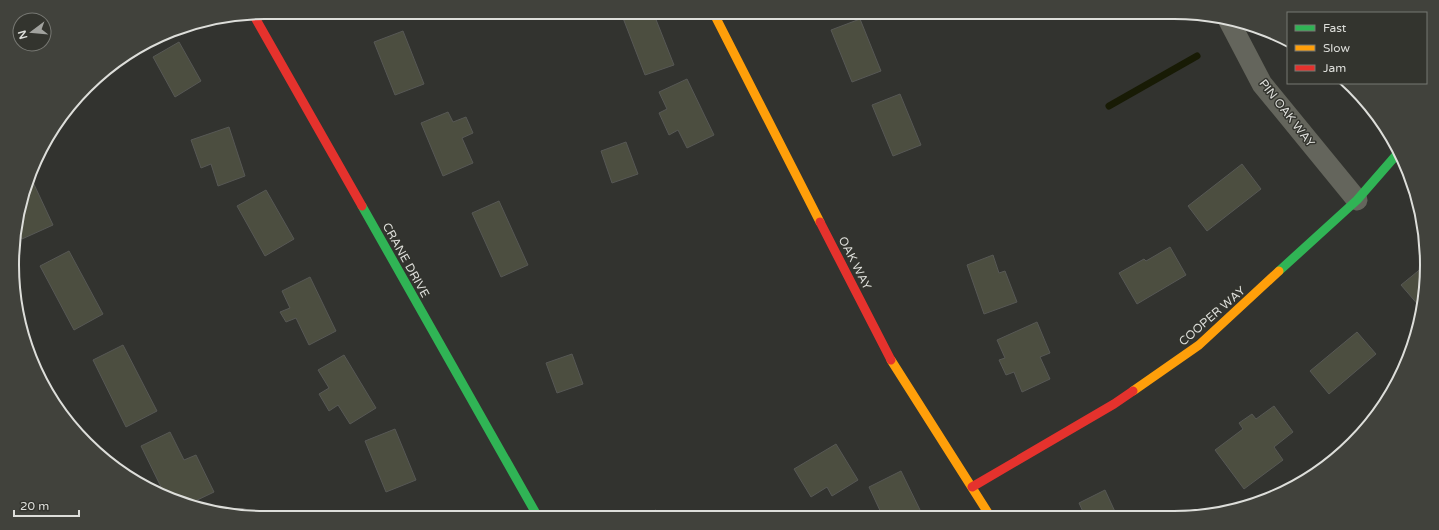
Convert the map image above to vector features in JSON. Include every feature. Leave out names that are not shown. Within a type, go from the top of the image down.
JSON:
[{"type":"street","name":"OAK WAY","points":[[717,19],[891,360],[987,511]]},
{"type":"street","name":"CRANE DRIVE","points":[[256,20],[535,511]]},
{"type":"street","name":"PIN OAK WAY","points":[[1232,26],[1262,84],[1357,200]]},
{"type":"street","name":"COOPER WAY","points":[[972,487],[1114,404],[1199,345],[1357,200],[1395,156]]},
{"type":"building","points":[[623,19],[656,19],[674,65],[645,75]]},
{"type":"building","points":[[860,19],[881,71],[852,82],[831,30]]},
{"type":"building","points":[[403,31],[424,84],[395,95],[374,42]]},
{"type":"building","points":[[179,42],[201,81],[175,97],[153,57]]},
{"type":"building","points":[[687,79],[714,135],[687,148],[678,130],[669,135],[659,113],[667,109],[659,92]]},
{"type":"building","points":[[900,94],[921,145],[893,156],[872,105]]},
{"type":"building","points":[[448,112],[453,122],[466,117],[473,133],[462,138],[473,163],[443,176],[421,123]]},
{"type":"building","points":[[229,127],[245,176],[218,186],[211,164],[201,168],[191,140]]},
{"type":"building","points":[[626,142],[638,174],[612,183],[601,151]]},
{"type":"building","points":[[1242,164],[1261,189],[1207,231],[1188,206]]},
{"type":"building","points":[[33,183],[53,225],[22,239],[21,233],[27,201]]},
{"type":"building","points":[[266,190],[294,239],[265,256],[237,206]]},
{"type":"building","points":[[499,201],[528,265],[501,277],[472,213]]},
{"type":"building","points":[[1170,247],[1186,275],[1137,304],[1119,273],[1144,259],[1146,261]]},
{"type":"building","points":[[69,251],[103,314],[74,330],[40,266]]},
{"type":"building","points":[[993,255],[999,273],[1005,271],[1017,302],[984,314],[967,265]]},
{"type":"building","points":[[1420,270],[1417,303],[1401,285]]},
{"type":"building","points":[[310,277],[336,331],[309,345],[296,318],[286,322],[280,312],[290,308],[282,291]]},
{"type":"building","points":[[1037,322],[1050,353],[1040,357],[1050,379],[1022,392],[1014,372],[1006,375],[999,360],[1005,358],[997,340]]},
{"type":"building","points":[[1357,332],[1376,354],[1329,394],[1310,371]]},
{"type":"building","points":[[123,345],[157,411],[126,427],[93,360]]},
{"type":"building","points":[[572,354],[583,384],[557,393],[546,363]]},
{"type":"building","points":[[344,355],[376,408],[350,424],[338,405],[329,411],[319,394],[329,388],[318,370]]},
{"type":"building","points":[[1274,406],[1293,432],[1274,447],[1283,460],[1244,489],[1215,450],[1243,429],[1239,423],[1252,414],[1256,419]]},
{"type":"building","points":[[395,429],[416,480],[386,492],[365,441]]},
{"type":"building","points":[[170,432],[184,460],[196,455],[214,492],[195,501],[162,488],[141,446]]},
{"type":"building","points":[[836,444],[858,480],[832,496],[827,487],[811,497],[794,469]]},
{"type":"building","points":[[901,471],[921,511],[880,511],[869,487]]},
{"type":"building","points":[[1105,490],[1115,511],[1083,511],[1079,503]]},
{"type":"waterway","points":[[1109,106],[1197,56]]},
{"type":"traffic: fast","points":[[1279,271],[1357,200],[1395,156]]},
{"type":"traffic: fast","points":[[362,206],[535,511]]},
{"type":"traffic: slow","points":[[717,19],[820,222]]},
{"type":"traffic: slow","points":[[1133,391],[1199,345],[1279,271]]},
{"type":"traffic: slow","points":[[891,360],[987,511]]},
{"type":"traffic: jam","points":[[256,20],[362,206]]},
{"type":"traffic: jam","points":[[820,222],[891,360]]},
{"type":"traffic: jam","points":[[972,487],[1114,404],[1133,391]]}]
